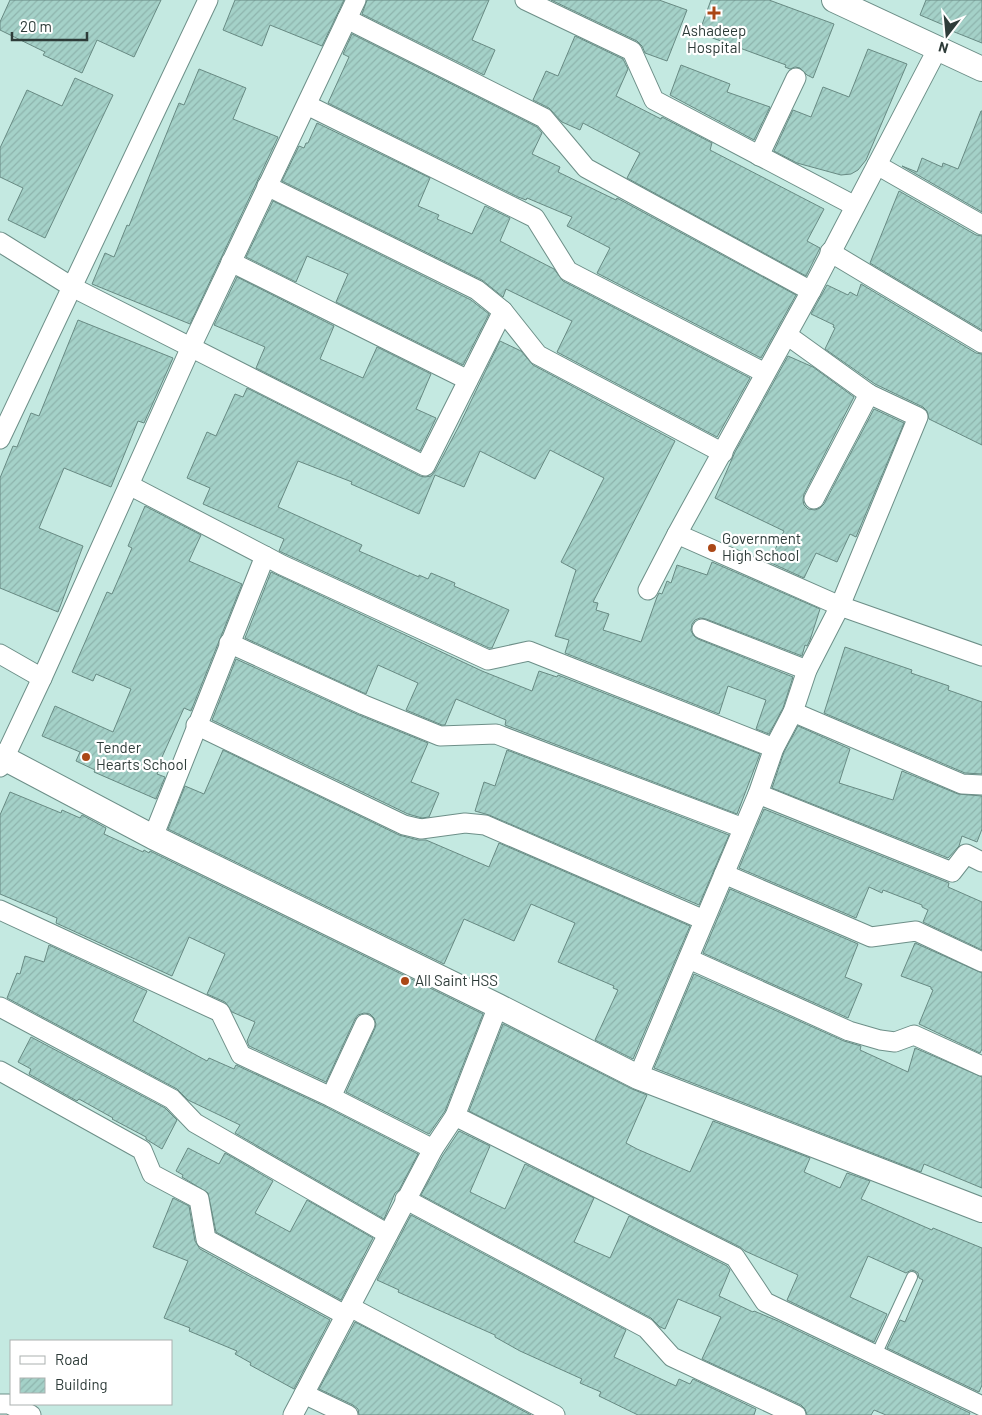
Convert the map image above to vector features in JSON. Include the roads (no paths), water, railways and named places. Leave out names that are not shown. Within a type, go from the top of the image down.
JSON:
[{"type":"street","points":[[0,438],[208,0]]},
{"type":"street","points":[[356,0],[191,347],[42,678],[1,761],[638,1077],[982,1210]]},
{"type":"street","points":[[525,0],[632,52],[654,100],[855,206]]},
{"type":"street","points":[[834,0],[982,69]]},
{"type":"street","points":[[347,19],[544,118],[586,168],[811,291]]},
{"type":"street","points":[[648,590],[811,291],[938,48]]},
{"type":"street","points":[[759,156],[796,78]]},
{"type":"street","points":[[307,105],[535,218],[568,271],[765,373]]},
{"type":"street","points":[[877,164],[982,225]]},
{"type":"street","points":[[267,186],[477,290],[503,310],[538,355],[723,453]]},
{"type":"street","points":[[0,242],[72,287],[425,466],[503,310]]},
{"type":"street","points":[[830,252],[982,342]]},
{"type":"street","points":[[231,262],[468,380]]},
{"type":"street","points":[[638,1077],[758,794],[774,748],[793,712],[807,670],[840,606],[918,417],[869,394],[787,335]]},
{"type":"street","points":[[814,499],[869,394]]},
{"type":"street","points":[[129,485],[282,566],[488,660],[529,651],[774,748]]},
{"type":"street","points":[[677,534],[840,606],[982,656]]},
{"type":"street","points":[[152,837],[265,556]]},
{"type":"street","points":[[702,629],[807,670]]},
{"type":"street","points":[[229,643],[364,705],[440,736],[496,734],[743,828]]},
{"type":"street","points":[[0,654],[42,678]]},
{"type":"street","points":[[793,712],[962,784],[982,785]]},
{"type":"street","points":[[196,726],[404,825],[421,829],[465,823],[485,825],[704,920]]},
{"type":"street","points":[[758,794],[952,872],[966,854],[982,862]]},
{"type":"street","points":[[724,874],[871,936],[916,932],[982,962]]},
{"type":"street","points":[[0,910],[220,1012],[241,1055],[331,1097],[432,1148]]},
{"type":"street","points":[[689,959],[849,1031],[880,1040],[895,1042],[914,1035],[982,1066]]},
{"type":"street","points":[[293,1415],[432,1148],[455,1116],[498,1006]]},
{"type":"street","points":[[0,1007],[172,1099],[195,1123],[388,1234]]},
{"type":"street","points":[[331,1097],[365,1024]]},
{"type":"street","points":[[0,1070],[142,1150],[152,1174],[199,1199],[206,1238],[555,1415]]},
{"type":"street","points":[[455,1116],[735,1257],[766,1302],[982,1406]]},
{"type":"street","points":[[405,1199],[646,1328],[672,1357],[796,1415]]},
{"type":"street","points":[[304,1394],[348,1415]]},
{"type":"street","points":[[11,1405],[31,1415]]},
{"type":"street","points":[[980,1415],[982,1410]]},
{"type":"lane","points":[[876,1355],[912,1277]]},
{"type":"place","name":"Ashadeep Hospital","points":[[714,13]]},
{"type":"place","name":"Government High School","points":[[712,548]]},
{"type":"place","name":"Tender Hearts School","points":[[86,757]]},
{"type":"place","name":"All Saint HSS","points":[[405,981]]}]
